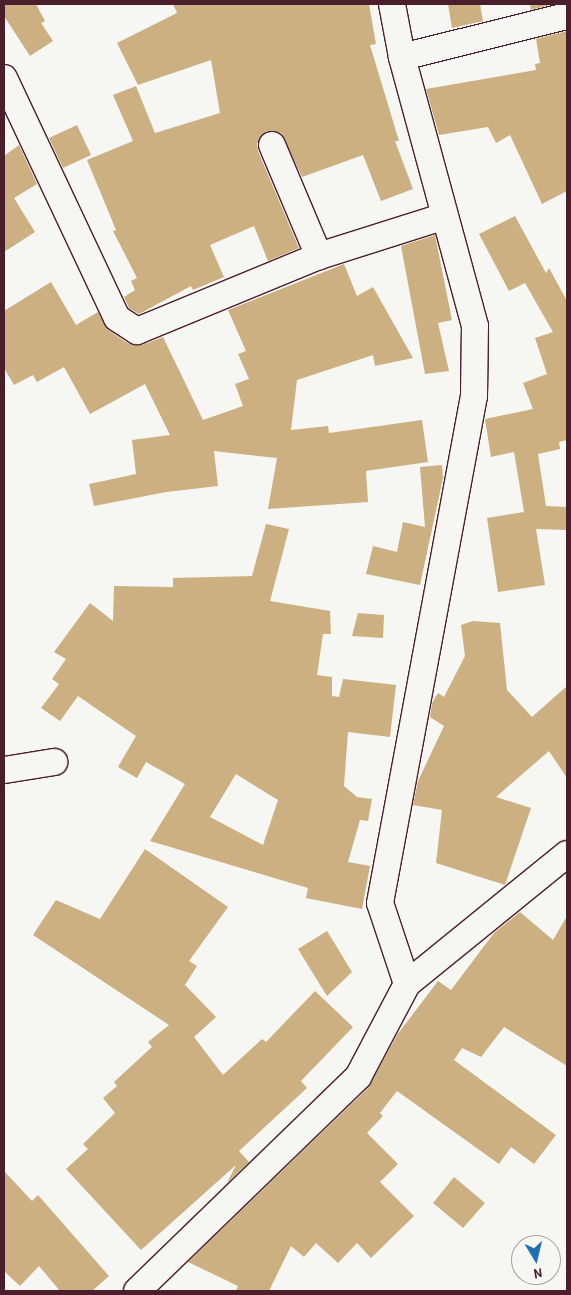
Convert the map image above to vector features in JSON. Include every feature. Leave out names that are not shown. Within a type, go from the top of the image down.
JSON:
[{"type":"street","points":[[392,4],[402,57],[474,326],[474,396],[380,902],[407,984]]},
{"type":"street","points":[[402,57],[567,16]]},
{"type":"street","points":[[4,78],[117,318],[137,331],[319,256],[445,216]]},
{"type":"street","points":[[272,145],[319,256]]},
{"type":"street","points":[[4,770],[54,762]]},
{"type":"street","points":[[137,1291],[358,1077],[407,984],[567,854]]},
{"type":"building","points":[[4,4],[36,4],[45,21],[41,23],[53,41],[30,56],[4,16]]},
{"type":"building","points":[[173,4],[369,4],[376,44],[370,45],[399,141],[395,141],[413,189],[381,201],[363,155],[302,177],[281,133],[266,131],[257,143],[258,151],[299,248],[268,261],[254,226],[210,245],[224,277],[193,290],[191,286],[139,314],[129,308],[124,297],[135,290],[131,281],[137,278],[113,231],[116,230],[87,160],[133,141],[113,95],[136,86],[155,133],[220,113],[211,60],[138,85],[117,43],[177,13]]},
{"type":"building","points":[[448,4],[480,4],[483,21],[452,28]]},
{"type":"building","points":[[530,4],[554,4],[531,10]]},
{"type":"building","points":[[567,31],[567,191],[542,204],[510,135],[496,143],[488,127],[439,135],[426,89],[536,70],[535,64],[540,63],[536,39]]},
{"type":"building","points":[[77,125],[91,155],[63,168],[49,138]]},
{"type":"building","points":[[19,145],[37,184],[14,198],[35,232],[4,252],[4,156]]},
{"type":"building","points":[[515,216],[546,273],[549,268],[567,301],[567,440],[559,442],[560,449],[538,454],[546,506],[567,507],[567,530],[536,529],[545,585],[498,592],[487,518],[524,512],[514,452],[491,457],[485,419],[533,409],[523,383],[547,374],[535,338],[553,332],[525,283],[509,291],[479,234]]},
{"type":"building","points":[[435,235],[452,320],[438,323],[449,371],[425,374],[401,246]]},
{"type":"building","points":[[344,264],[357,296],[373,287],[413,358],[375,366],[373,355],[297,380],[291,430],[328,426],[329,433],[422,420],[428,462],[366,471],[368,502],[268,509],[277,458],[214,451],[218,486],[166,492],[94,506],[89,484],[136,474],[132,440],[170,435],[145,384],[90,414],[64,367],[37,382],[33,375],[14,385],[4,368],[4,311],[51,282],[76,325],[98,312],[108,330],[129,344],[142,345],[163,337],[203,420],[243,406],[235,384],[249,379],[238,354],[246,351],[228,310]]},
{"type":"building","points":[[442,465],[443,478],[420,585],[366,574],[373,546],[397,552],[403,522],[425,527],[420,467]]},
{"type":"building","points":[[266,524],[289,529],[270,601],[330,611],[331,634],[323,634],[317,675],[332,677],[332,696],[339,697],[343,679],[396,685],[390,737],[348,732],[344,786],[357,797],[372,799],[368,821],[360,820],[348,862],[370,866],[362,909],[306,898],[308,888],[150,841],[185,784],[146,762],[137,778],[118,767],[136,736],[78,696],[60,721],[41,708],[59,684],[52,679],[66,659],[54,652],[90,603],[113,621],[114,586],[173,587],[173,578],[252,576]],"holes":[[[236,774],[278,800],[263,845],[210,817]]]},
{"type":"building","points":[[358,613],[384,615],[383,638],[352,636]]},
{"type":"building","points":[[473,621],[500,623],[507,690],[532,717],[567,686],[567,778],[549,751],[496,797],[531,808],[505,885],[436,863],[442,810],[413,805],[418,781],[444,726],[430,717],[432,703],[438,693],[444,697],[465,656],[461,625]]},
{"type":"building","points":[[145,849],[228,907],[189,961],[197,966],[185,985],[216,1017],[194,1037],[223,1075],[262,1039],[266,1042],[315,991],[353,1027],[301,1081],[307,1088],[239,1151],[249,1162],[227,1183],[236,1165],[141,1250],[66,1169],[88,1149],[83,1144],[115,1113],[103,1098],[117,1086],[114,1082],[152,1047],[148,1042],[169,1025],[33,935],[56,900],[100,919]]},
{"type":"building","points":[[520,912],[553,940],[567,916],[567,1066],[504,1027],[481,1057],[462,1048],[454,1060],[556,1135],[534,1164],[511,1147],[499,1164],[397,1091],[380,1113],[383,1116],[367,1133],[398,1164],[380,1182],[414,1216],[371,1258],[357,1243],[338,1263],[316,1243],[304,1257],[291,1246],[269,1291],[236,1291],[238,1286],[188,1262],[368,1088],[397,1035],[438,981],[451,990],[494,933]]},
{"type":"building","points":[[327,931],[352,972],[327,996],[298,949]]},
{"type":"building","points":[[4,1171],[32,1201],[38,1195],[109,1276],[92,1291],[60,1291],[39,1266],[20,1286],[4,1271]]},
{"type":"building","points":[[454,1177],[485,1203],[463,1228],[433,1203]]}]
